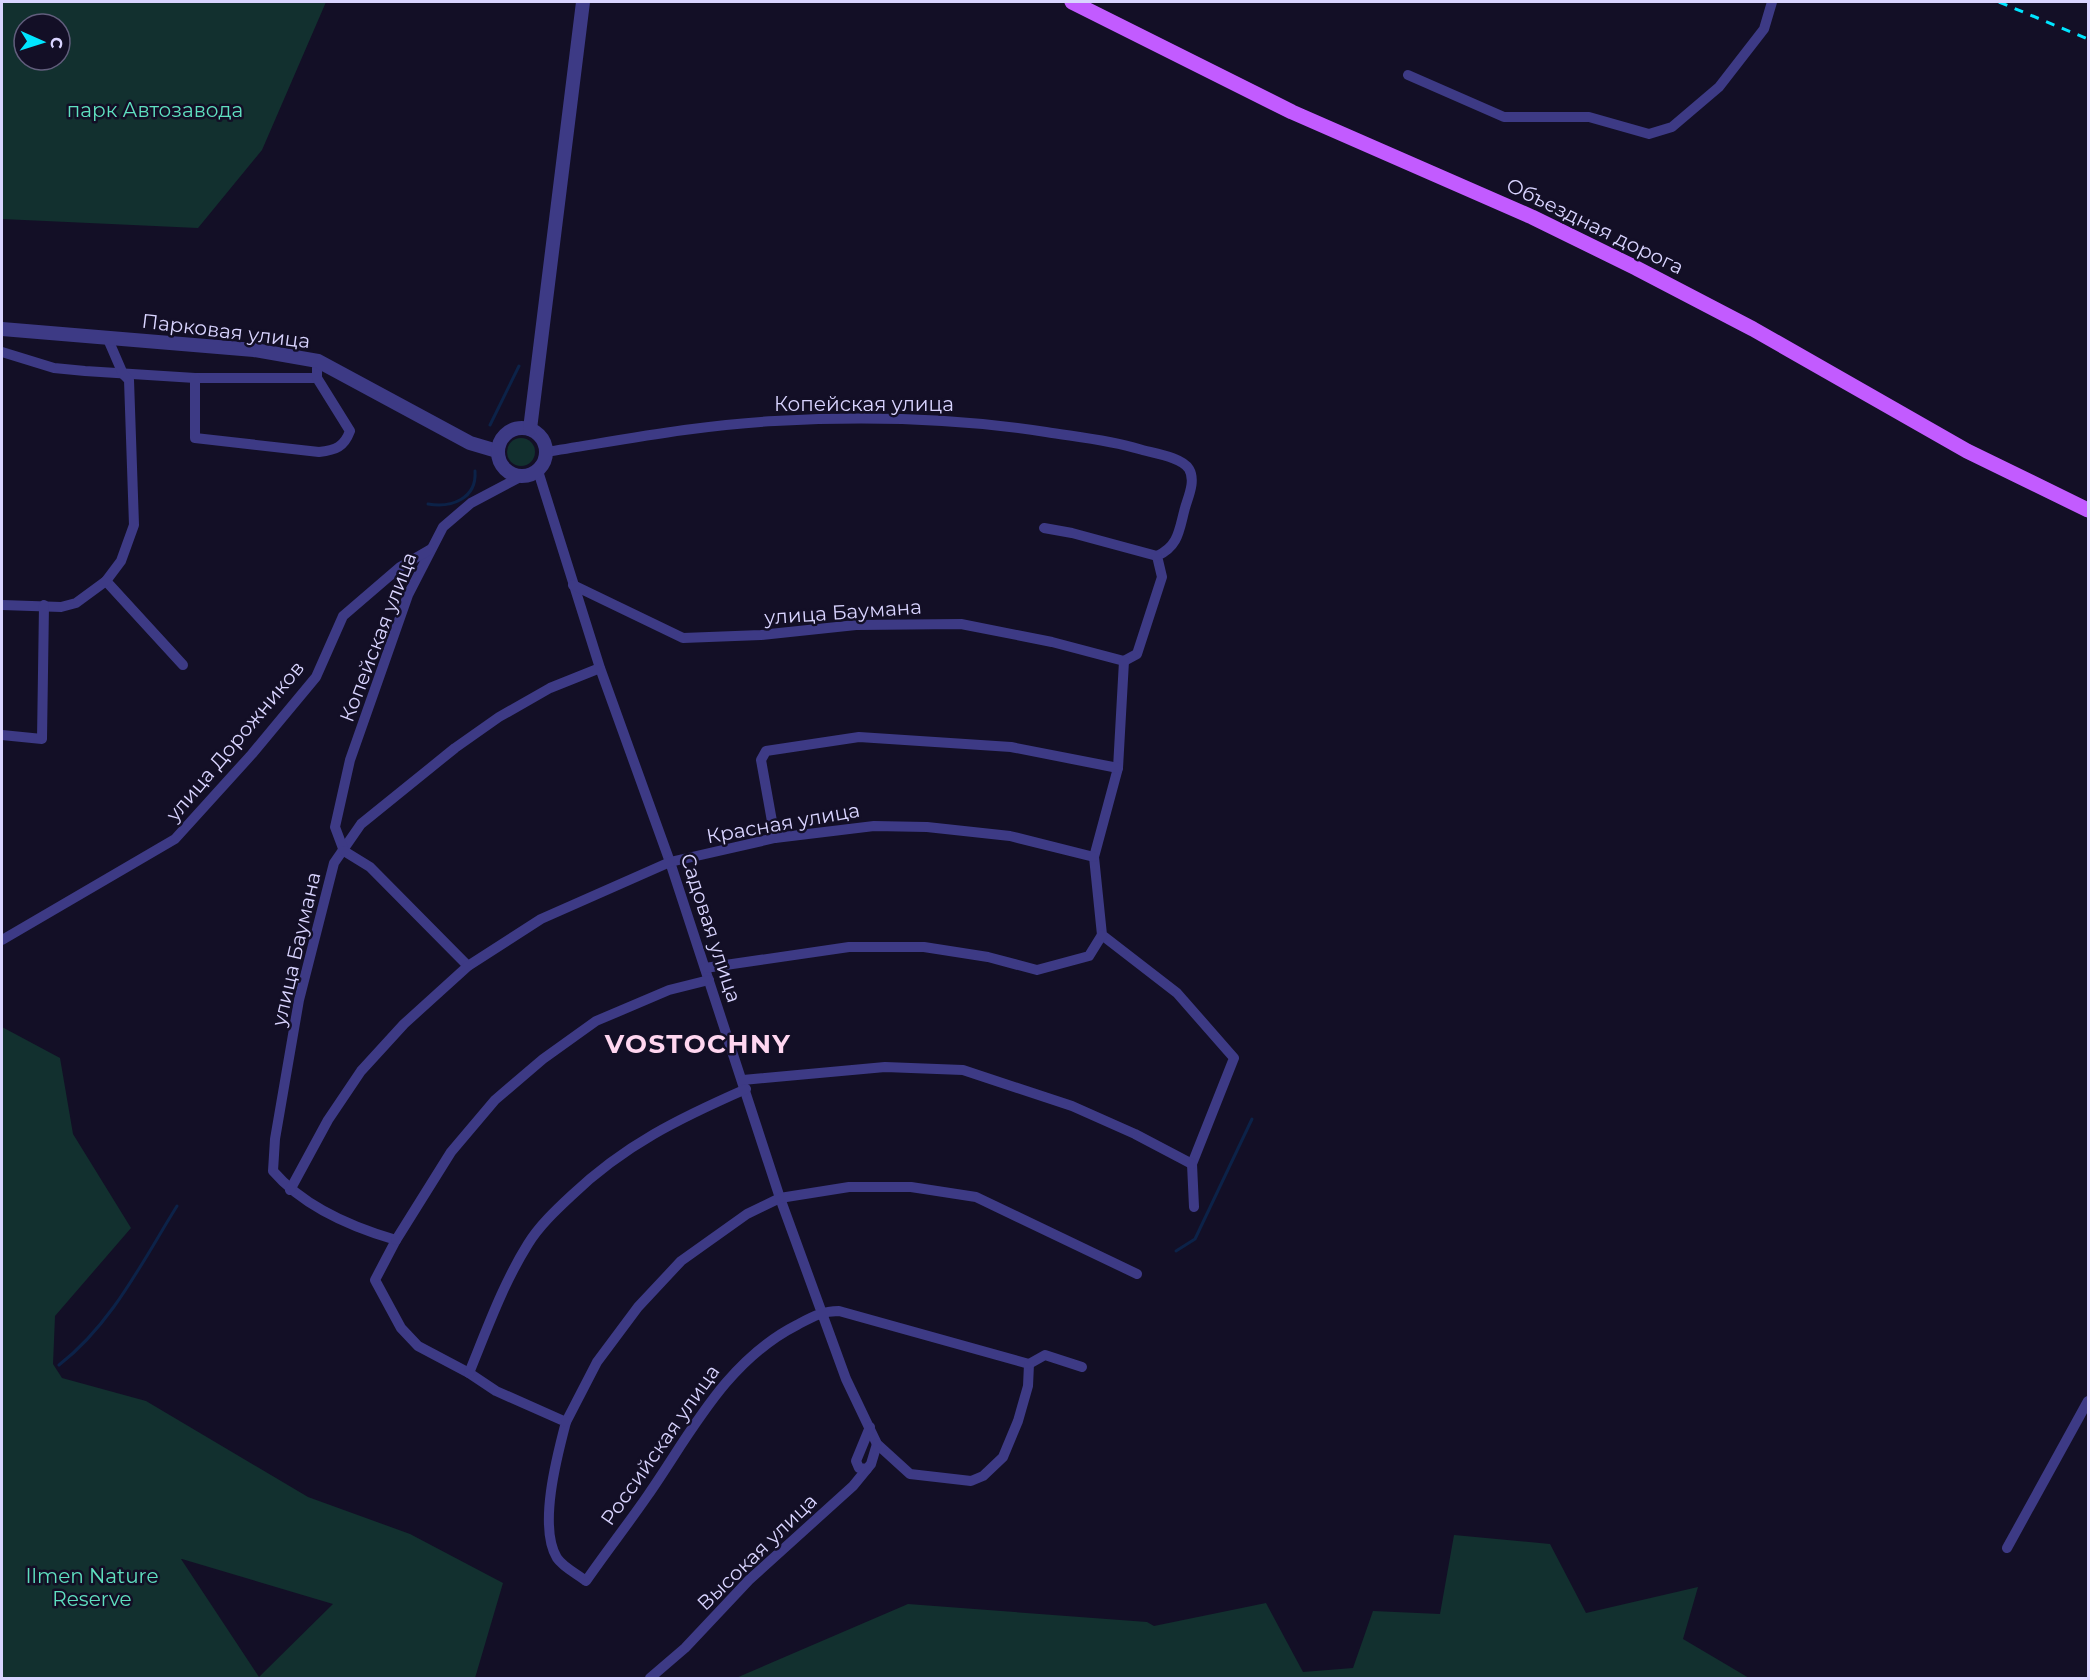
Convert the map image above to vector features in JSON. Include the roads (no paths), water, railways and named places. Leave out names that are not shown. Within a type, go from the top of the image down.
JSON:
[{"type":"main road","name":"Объездная дорога","points":[[1072,2],[1292,112],[1533,217],[1753,329],[1967,451],[2088,510]]},
{"type":"street","points":[[530,429],[583,2]]},
{"type":"street","points":[[1408,75],[1504,117],[1589,117],[1649,134],[1672,127],[1719,87],[1764,29],[1772,2]]},
{"type":"street","name":"Парковая улица","points":[[2,329],[254,350],[318,361],[470,443],[497,451]]},
{"type":"street","points":[[2,605],[61,607],[76,603],[106,581],[121,561],[134,525],[129,380],[123,374],[107,337]]},
{"type":"street","points":[[2,352],[54,368],[123,374],[195,378],[317,373],[350,431],[345,444],[333,450],[319,452],[195,438],[195,378]]},
{"type":"street","name":"Копейская улица","points":[[546,452],[671,432],[774,421],[872,418],[950,420],[1121,444],[1180,462],[1189,468],[1192,481],[1176,538],[1170,550],[1157,556]]},
{"type":"street","points":[[519,428],[530,429],[538,434],[546,452],[543,466],[538,471],[520,477],[506,471],[501,466],[497,451],[500,440],[508,432],[519,428]]},
{"type":"street","name":"Садовая улица","points":[[538,471],[600,668],[670,862],[745,1085],[780,1198],[846,1379],[877,1444]]},
{"type":"street","name":"Копейская улица","points":[[344,851],[335,827],[350,760],[408,595],[442,527],[471,503],[520,477]]},
{"type":"street","points":[[705,968],[849,947],[924,947],[988,957],[1037,970],[1089,956],[1102,935],[1094,857],[1118,768],[1124,661],[1137,654],[1162,577],[1157,556],[1072,532],[1044,528]]},
{"type":"street","name":"улица Дорожников","points":[[2,940],[175,839],[252,754],[316,677],[343,616],[400,567],[431,549]]},
{"type":"street","points":[[106,581],[183,665]]},
{"type":"street","name":"улица Баумана","points":[[573,585],[683,638],[761,635],[856,625],[961,624],[1052,642],[1124,661]]},
{"type":"street","points":[[2,735],[42,739],[44,605]]},
{"type":"street","name":"улица Баумана","points":[[290,1190],[273,1171],[275,1139],[299,1000],[334,863],[361,824],[455,748],[499,717],[550,688],[600,668]]},
{"type":"street","points":[[775,838],[761,760],[766,751],[779,747],[859,737],[1011,747],[1118,768]]},
{"type":"street","name":"Красная улица","points":[[290,1190],[328,1120],[361,1071],[404,1023],[468,966],[541,919],[670,862],[775,838],[874,826],[927,827],[1010,836],[1094,857]]},
{"type":"street","points":[[344,851],[370,867],[468,966]]},
{"type":"street","points":[[1102,935],[1177,993],[1234,1058],[1192,1164],[1194,1207]]},
{"type":"street","points":[[709,980],[669,990],[596,1021],[543,1059],[495,1100],[451,1152],[396,1240],[375,1280],[401,1328],[418,1346],[469,1373],[496,1392],[566,1422],[597,1362],[638,1306],[674,1268],[747,1214],[780,1198],[849,1187],[911,1187],[976,1197],[1137,1274]]},
{"type":"street","points":[[469,1373],[501,1292],[529,1242],[558,1208],[598,1170],[644,1138],[745,1085],[885,1067],[963,1070],[1072,1106],[1135,1134],[1192,1164]]},
{"type":"street","points":[[290,1190],[358,1229],[396,1240]]},
{"type":"street","points":[[822,1311],[839,1311],[1029,1364],[1045,1355],[1082,1367]]},
{"type":"street","name":"Российская улица","points":[[566,1422],[556,1459],[550,1539],[558,1559],[586,1581],[648,1495],[691,1427],[740,1365],[783,1332],[822,1311]]},
{"type":"street","points":[[877,1444],[910,1474],[971,1481],[983,1476],[1003,1457],[1018,1421],[1028,1386],[1029,1364]]},
{"type":"street","points":[[2007,1548],[2088,1401]]},
{"type":"street","points":[[867,1469],[859,1468],[856,1461],[870,1427]]},
{"type":"street","name":"Высокая улица","points":[[650,1678],[685,1648],[748,1580],[853,1486],[874,1458],[877,1444]]},
{"type":"waterway","points":[[490,425],[519,366]]},
{"type":"waterway","points":[[428,504],[454,503],[461,500],[472,489],[475,471]]},
{"type":"waterway","points":[[1176,1251],[1195,1239],[1252,1119]]},
{"type":"waterway","points":[[59,1365],[95,1331],[125,1291],[177,1206]]},
{"type":"railway","points":[[1999,2],[2088,39]]},
{"type":"district","name":"VOSTOCHNY","points":[[698,1044]]},
{"type":"park label","name":"парк Автозавода","points":[[155,110]]},
{"type":"park label","name":"Ilmen Nature Reserve","points":[[92,1588]]}]
